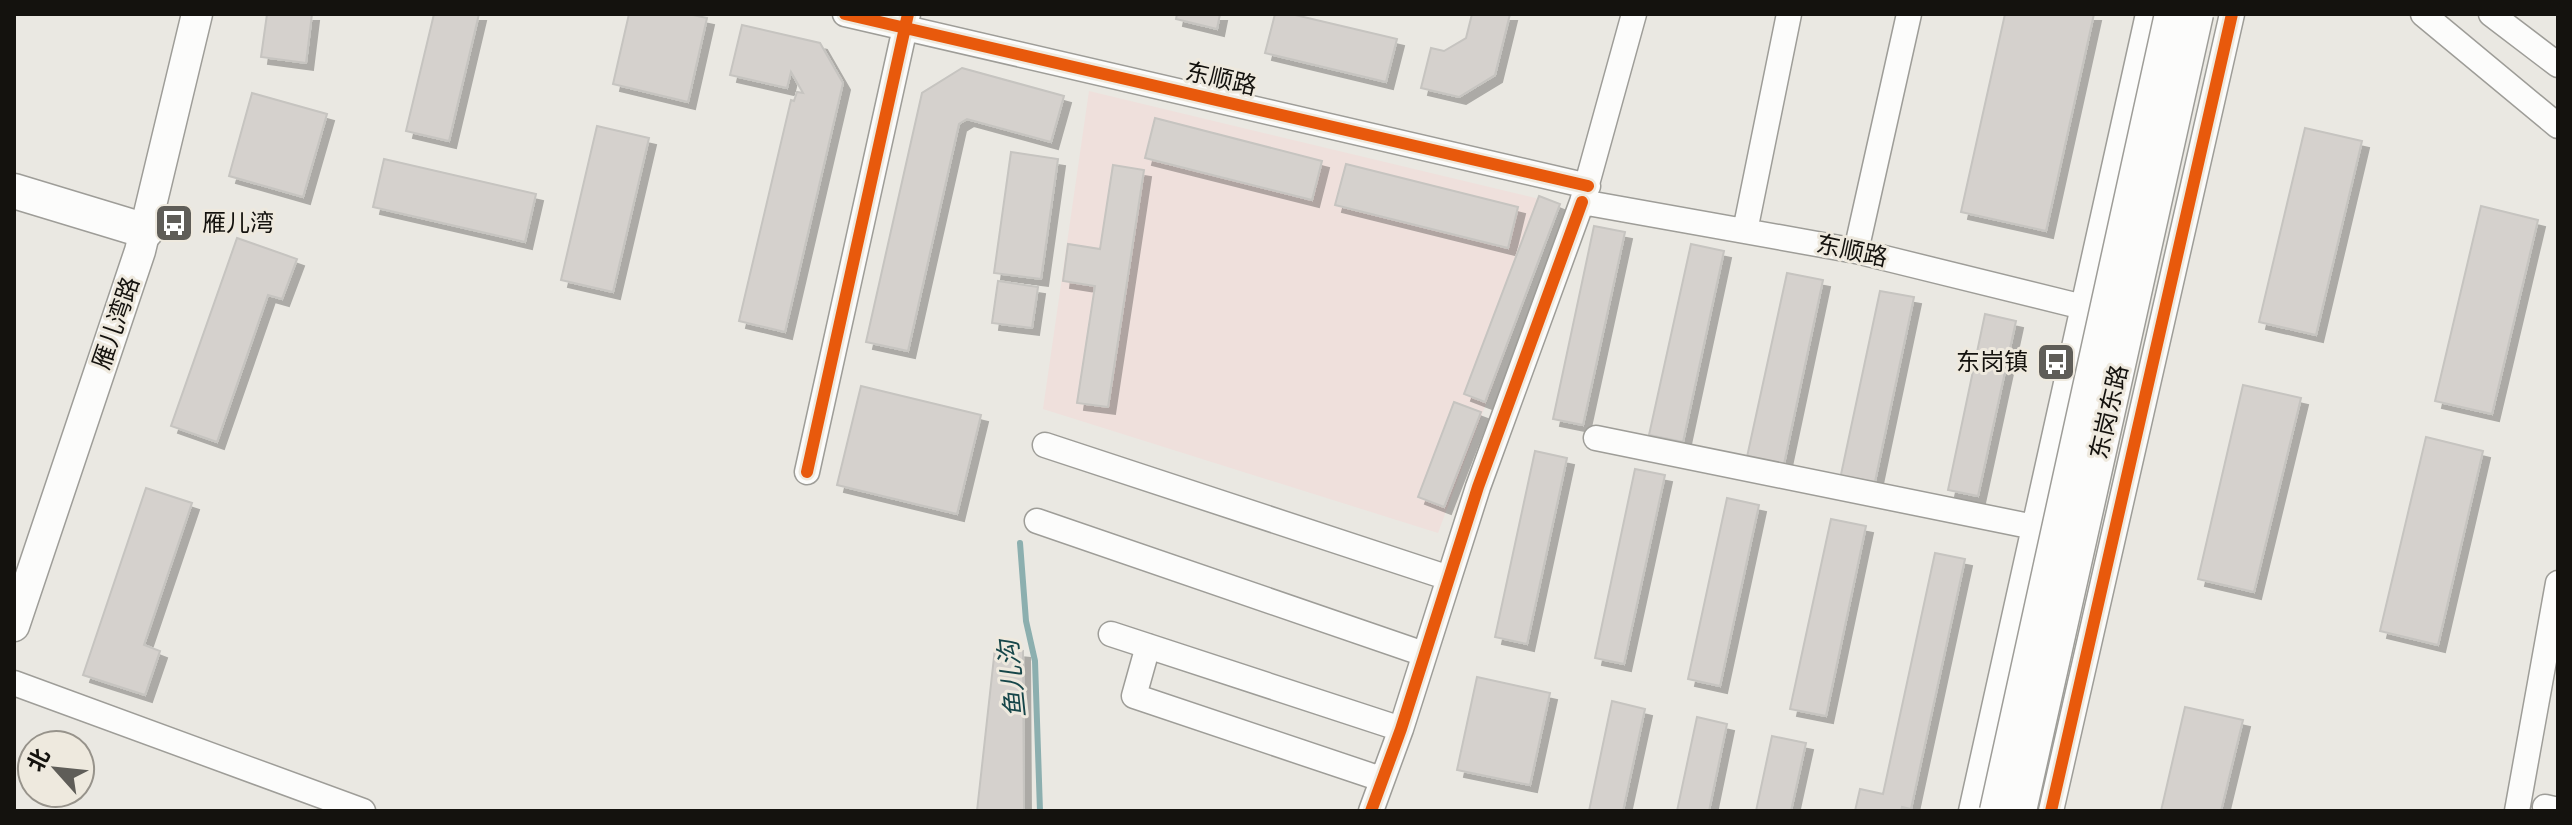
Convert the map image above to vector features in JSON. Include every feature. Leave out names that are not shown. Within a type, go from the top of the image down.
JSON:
[{"type":"highway","points":[[14,191],[143,241]]},
{"type":"highway","points":[[14,210],[143,241]]},
{"type":"main road","name":"雁儿湾路","points":[[14,626],[143,241],[197,14]]},
{"type":"main road","name":"东岗东路","points":[[1995,811],[2170,14]]},
{"type":"main road","name":"东岗东路","points":[[2021,811],[2198,14]]},
{"type":"street","name":"东顺路","points":[[845,14],[907,21],[1585,194],[1745,231],[1856,251],[2083,307]]},
{"type":"street","points":[[1371,811],[1401,729],[1478,487],[1585,194],[1634,14]]},
{"type":"street","points":[[1745,231],[1789,14]]},
{"type":"street","points":[[1856,251],[1909,14]]},
{"type":"street","points":[[1971,811],[2148,14]]},
{"type":"street","points":[[2051,811],[2232,14]]},
{"type":"street","points":[[2423,14],[2558,126]]},
{"type":"street","points":[[2491,14],[2558,65]]},
{"type":"street","points":[[807,472],[907,21]]},
{"type":"street","points":[[2076,336],[2153,356]]},
{"type":"street","points":[[1596,438],[2034,527]]},
{"type":"street","points":[[1045,445],[1449,578]]},
{"type":"street","points":[[1037,521],[1424,654]]},
{"type":"street","points":[[2517,811],[2558,583]]},
{"type":"street","points":[[1111,634],[1401,729]]},
{"type":"street","points":[[1148,646],[1134,696],[1381,779]]},
{"type":"street","points":[[14,683],[325,804],[363,811]]},
{"type":"shaded area","points":[[1089,91],[1560,204],[1438,533],[1043,409]]},
{"type":"building","points":[[267,14],[312,14],[306,63],[261,57]]},
{"type":"building","points":[[434,14],[479,14],[449,141],[406,131]]},
{"type":"building","points":[[629,14],[688,14],[707,18],[688,102],[613,84]]},
{"type":"building","points":[[1177,14],[1220,14],[1217,29],[1176,19]]},
{"type":"building","points":[[1275,14],[1291,14],[1397,39],[1386,82],[1265,53]]},
{"type":"building","points":[[1472,14],[1510,14],[1495,75],[1459,97],[1421,88],[1431,48],[1444,51],[1466,38]]},
{"type":"building","points":[[2005,14],[2094,14],[2046,231],[1961,212]]},
{"type":"building","points":[[742,25],[820,43],[843,83],[785,332],[739,321],[791,100],[794,101],[797,92],[803,93],[791,72],[787,88],[730,75]]},
{"type":"building","points":[[962,68],[1064,96],[1051,142],[967,119],[959,124],[908,351],[866,342],[922,93]]},
{"type":"building","points":[[252,93],[327,114],[303,197],[229,176]]},
{"type":"building","points":[[1155,118],[1322,161],[1312,200],[1145,158]]},
{"type":"building","points":[[597,126],[649,138],[613,292],[561,280]]},
{"type":"building","points":[[2305,128],[2362,141],[2316,335],[2259,322]]},
{"type":"building","points":[[1011,152],[1058,159],[1041,279],[994,273]]},
{"type":"building","points":[[384,159],[536,194],[525,242],[373,207]]},
{"type":"building","points":[[1346,164],[1518,207],[1508,248],[1335,205]]},
{"type":"building","points":[[1113,165],[1144,170],[1108,407],[1077,403],[1095,286],[1063,281],[1068,244],[1100,249]]},
{"type":"building","points":[[1539,196],[1560,204],[1485,402],[1464,394]]},
{"type":"building","points":[[2481,206],[2538,220],[2492,414],[2435,401]]},
{"type":"building","points":[[1594,226],[1625,232],[1583,425],[1553,419]]},
{"type":"building","points":[[237,238],[297,259],[282,299],[268,295],[217,442],[171,426]]},
{"type":"building","points":[[1691,244],[1724,251],[1683,442],[1649,435]]},
{"type":"building","points":[[1787,273],[1823,280],[1784,464],[1747,457]]},
{"type":"building","points":[[998,281],[1038,287],[1032,328],[992,323]]},
{"type":"building","points":[[1880,291],[1914,297],[1873,491],[1839,484]]},
{"type":"building","points":[[1985,314],[2016,321],[1978,496],[1948,490]]},
{"type":"building","points":[[2243,385],[2301,398],[2254,592],[2198,579]]},
{"type":"building","points":[[861,386],[981,415],[957,514],[837,485]]},
{"type":"building","points":[[1454,402],[1481,412],[1444,507],[1418,497]]},
{"type":"building","points":[[2426,437],[2483,451],[2438,645],[2380,631]]},
{"type":"building","points":[[1535,451],[1567,458],[1527,644],[1495,637]]},
{"type":"building","points":[[1635,469],[1665,475],[1624,664],[1595,658]]},
{"type":"building","points":[[146,488],[192,503],[144,645],[160,651],[145,695],[83,675]]},
{"type":"building","points":[[1727,498],[1759,505],[1720,686],[1688,679]]},
{"type":"building","points":[[1831,519],[1866,526],[1826,716],[1790,709]]},
{"type":"building","points":[[1935,553],[1965,559],[1911,809],[1855,811],[1860,789],[1883,794]]},
{"type":"building","points":[[995,648],[1023,651],[1024,811],[977,811]]},
{"type":"building","points":[[1477,677],[1550,693],[1530,785],[1457,770]]},
{"type":"building","points":[[1612,701],[1645,709],[1623,811],[1589,811]]},
{"type":"building","points":[[2185,707],[2243,720],[2221,811],[2161,811]]},
{"type":"building","points":[[1697,717],[1727,724],[1709,811],[1677,811]]},
{"type":"building","points":[[1772,736],[1806,743],[1791,811],[1756,811]]},
{"type":"waterway","name":"鱼儿沟","points":[[1020,543],[1026,621],[1035,661],[1040,811]]},
{"type":"cycle path","points":[[845,14],[1588,186]]},
{"type":"cycle path","points":[[807,472],[908,14]]},
{"type":"cycle path","points":[[2051,811],[2232,14]]},
{"type":"cycle path","points":[[1371,811],[1401,729],[1478,487],[1582,202]]},
{"type":"place","name":"雁儿湾","points":[[174,223]]},
{"type":"place","name":"东岗镇","points":[[2056,362]]}]
